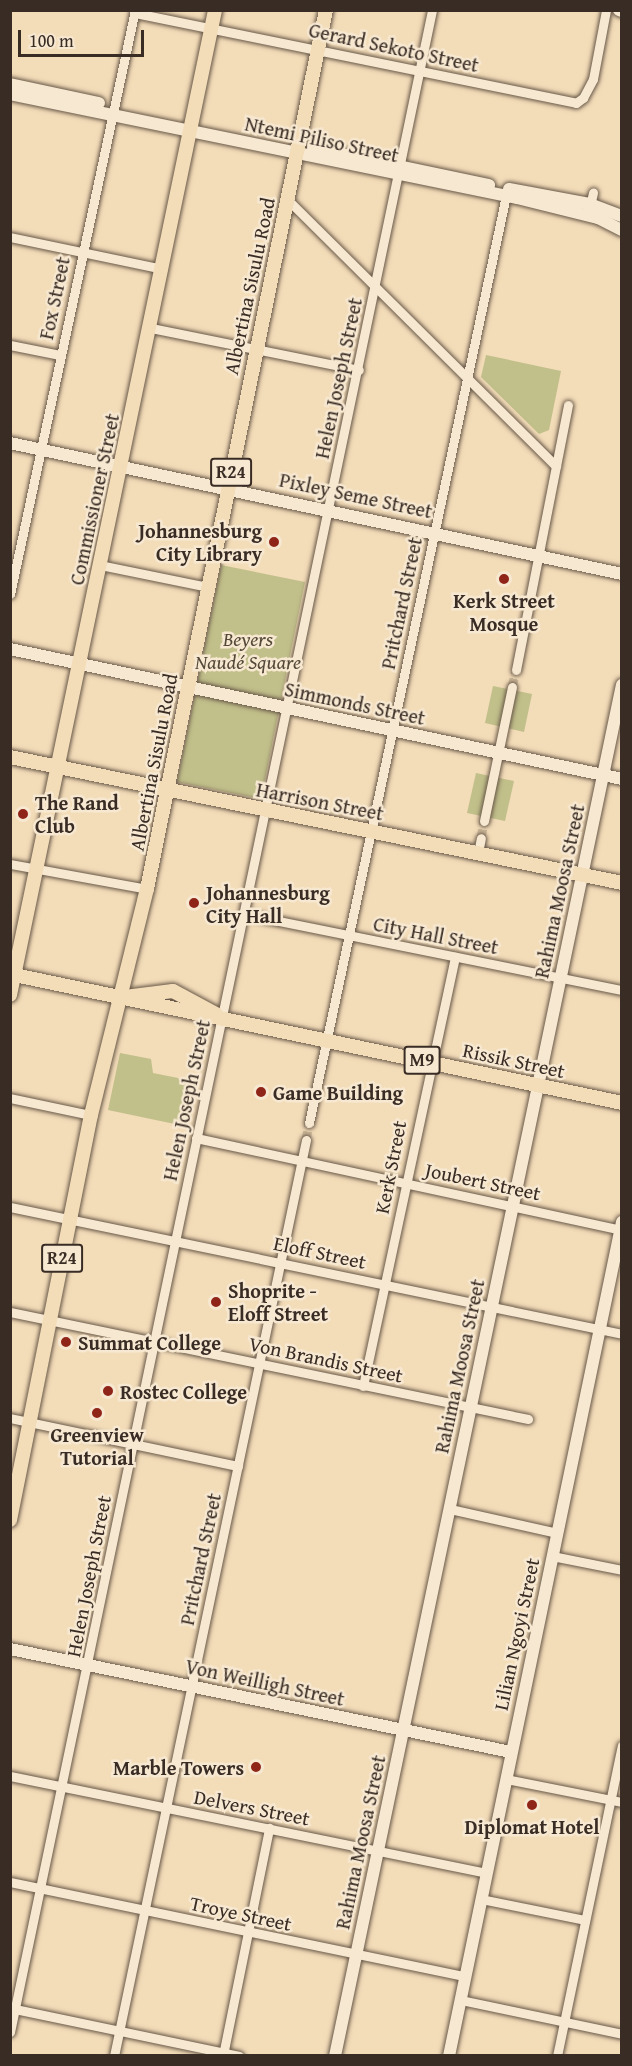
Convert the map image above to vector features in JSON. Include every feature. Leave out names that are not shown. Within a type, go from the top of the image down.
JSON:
[{"type":"main road","name":"Commissioner Street","points":[[10,995],[151,328],[215,10]]},
{"type":"main road","name":"Albertina Sisulu Road","points":[[10,1520],[91,1115],[123,998],[147,889],[326,10]]},
{"type":"main road","name":"Harrison Street","points":[[10,757],[621,883]]},
{"type":"main road","name":"Rissik Street","points":[[13,975],[327,1039],[621,1103]]},
{"type":"street","name":"Helen Joseph Street","points":[[10,2032],[13,2009],[42,1888],[89,1665],[196,1138],[267,811],[432,10]]},
{"type":"street","name":"Gerard Sekoto Street","points":[[135,12],[576,103],[583,98],[592,79],[606,10]]},
{"type":"street","name":"Fox Street","points":[[10,594],[135,12]]},
{"type":"street","name":"Ntemi Piliso Street","points":[[10,84],[113,111],[400,172],[506,193],[590,204],[621,216]]},
{"type":"street","name":"Ntemi Piliso Street","points":[[10,94],[113,111]]},
{"type":"street","name":"Pritchard Street","points":[[309,1123],[506,193]]},
{"type":"street","points":[[287,199],[556,466]]},
{"type":"street","name":"Ntemi Piliso Street","points":[[590,204],[621,230]]},
{"type":"street","points":[[10,237],[163,269]]},
{"type":"street","points":[[151,328],[359,370]]},
{"type":"street","points":[[10,345],[60,355]]},
{"type":"street","points":[[516,670],[568,405]]},
{"type":"street","name":"Pixley Seme Street","points":[[10,443],[539,554],[621,574]]},
{"type":"street","points":[[100,565],[208,587]]},
{"type":"street","name":"Simmonds Street","points":[[10,649],[621,779]]},
{"type":"street","name":"Rahima Moosa Street","points":[[335,2055],[621,685]]},
{"type":"street","points":[[484,821],[512,687]]},
{"type":"street","points":[[478,853],[481,838]]},
{"type":"street","points":[[10,864],[147,889]]},
{"type":"street","name":"City Hall Street","points":[[244,914],[621,990]]},
{"type":"street","name":"Kerk Street","points":[[363,1386],[429,1061],[455,957]]},
{"type":"street","points":[[10,1098],[91,1115]]},
{"type":"street","name":"Joubert Street","points":[[196,1138],[621,1227]]},
{"type":"street","name":"Pritchard Street","points":[[114,2055],[306,1140]]},
{"type":"street","name":"Eloff Street","points":[[10,1207],[279,1261],[621,1334]]},
{"type":"street","name":"Lilian Ngoyi Street","points":[[449,2055],[621,1227]]},
{"type":"street","name":"Von Brandis Street","points":[[10,1312],[155,1340],[258,1364],[528,1419]]},
{"type":"street","points":[[10,1418],[238,1466]]},
{"type":"street","points":[[450,1509],[557,1533]]},
{"type":"street","points":[[552,1556],[621,1570]]},
{"type":"street","name":"Von Weilligh Street","points":[[10,1649],[511,1752]]},
{"type":"street","points":[[557,2055],[621,1746]]},
{"type":"street","name":"Delvers Street","points":[[10,1776],[486,1873]]},
{"type":"street","points":[[506,1779],[621,1802]]},
{"type":"street","points":[[223,2054],[269,1828]]},
{"type":"street","name":"Troye Street","points":[[10,1882],[465,1976]]},
{"type":"street","points":[[481,1899],[585,1920]]},
{"type":"street","points":[[461,2000],[621,2034]]},
{"type":"street","points":[[13,2009],[223,2054],[239,2055]]},
{"type":"green space","points":[[486,355],[561,371],[549,430],[539,434],[481,377]]},
{"type":"green space","name":"Beyers Naudé Square","points":[[221,565],[305,582],[261,799],[177,782]]},
{"type":"green space","points":[[493,686],[532,694],[524,732],[485,723]]},
{"type":"green space","points":[[476,773],[514,781],[505,821],[467,813]]},
{"type":"green space","points":[[120,1053],[151,1059],[153,1073],[198,1082],[189,1127],[108,1110]]},
{"type":"tunnel","points":[[512,687],[516,670]]},
{"type":"tunnel","points":[[481,838],[484,821]]},
{"type":"tunnel","points":[[306,1140],[309,1123]]},
{"type":"place","name":"Johannesburg City Library","points":[[274,542]]},
{"type":"place","name":"Kerk Street Mosque","points":[[504,579]]},
{"type":"place","name":"The Rand Club","points":[[23,814]]},
{"type":"place","name":"Johannesburg City Hall","points":[[194,903]]},
{"type":"place","name":"Game Building","points":[[261,1092]]},
{"type":"place","name":"Shoprite - Eloff Street","points":[[216,1302]]},
{"type":"place","name":"Summat College","points":[[66,1342]]},
{"type":"place","name":"Rostec College","points":[[108,1391]]},
{"type":"place","name":"Greenview Tutorial","points":[[97,1413]]},
{"type":"place","name":"Marble Towers","points":[[256,1767]]},
{"type":"place","name":"Diplomat Hotel","points":[[532,1805]]}]
